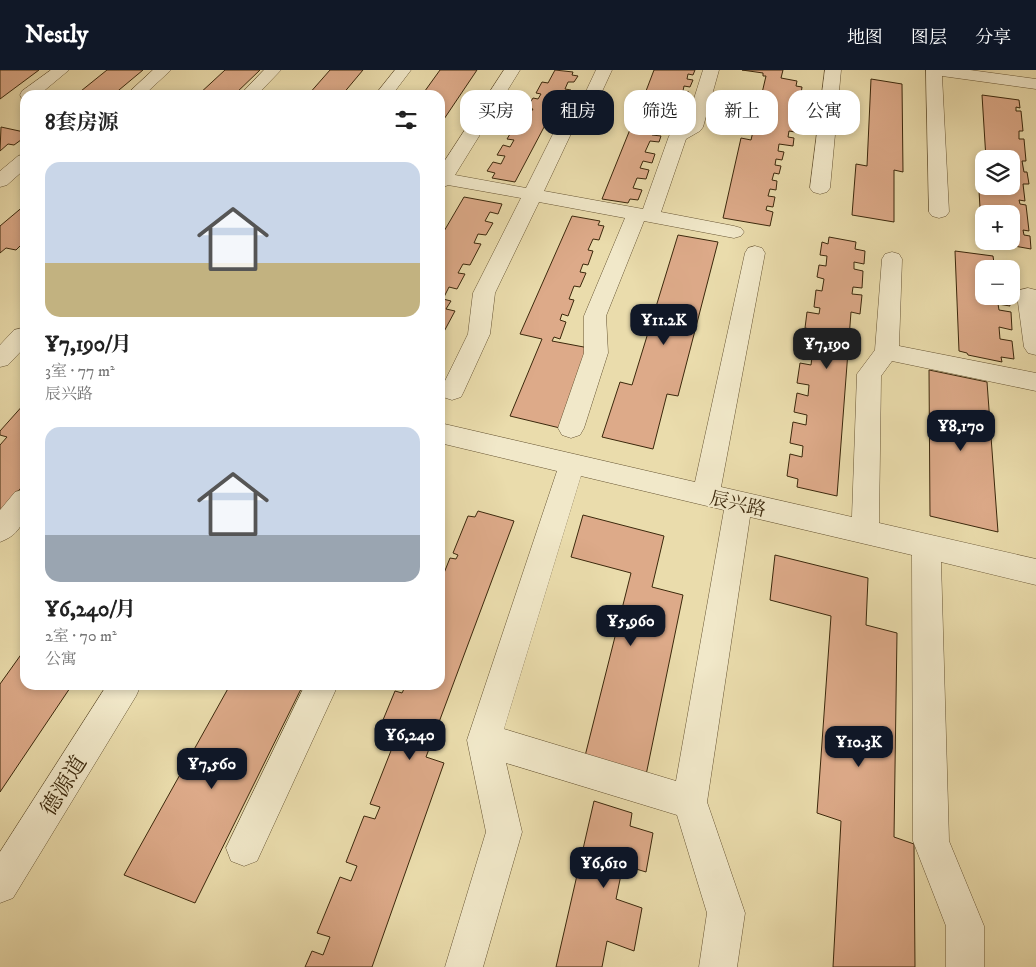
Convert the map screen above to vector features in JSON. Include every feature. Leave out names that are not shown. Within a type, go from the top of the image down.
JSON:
[{"type":"street","points":[[35,90],[61,70]]},
{"type":"street","points":[[140,90],[163,70]]},
{"type":"street","points":[[253,90],[273,70]]},
{"type":"street","points":[[387,90],[403,70]]},
{"type":"street","points":[[445,176],[512,70]]},
{"type":"street","points":[[452,391],[479,334],[484,292],[571,116],[587,107],[604,70]]},
{"type":"street","points":[[571,428],[596,353],[595,316],[644,215],[678,136],[694,127],[711,70]]},
{"type":"street","points":[[820,188],[833,70]]},
{"type":"street","points":[[939,212],[934,70],[1036,84]]},
{"type":"street","points":[[0,181],[20,164]]},
{"type":"street","points":[[445,181],[533,194],[734,232]]},
{"type":"street","points":[[706,495],[755,253]]},
{"type":"street","points":[[865,532],[869,374],[887,352],[892,259]]},
{"type":"street","points":[[1028,295],[1036,347]]},
{"type":"street","points":[[0,359],[16,335]]},
{"type":"street","points":[[887,352],[1036,382]]},
{"type":"street","name":"辰兴路","points":[[445,436],[1036,572]]},
{"type":"street","points":[[464,967],[504,832],[484,740],[572,464]]},
{"type":"street","points":[[718,967],[726,913],[690,802],[739,503]]},
{"type":"street","points":[[0,530],[20,506]]},
{"type":"street","points":[[926,546],[931,841],[965,926],[965,967]]},
{"type":"street","name":"德源道","points":[[0,884],[122,690]]},
{"type":"street","points":[[244,848],[320,690]]},
{"type":"street","points":[[484,740],[690,802]]},
{"type":"building","points":[[0,70],[39,70],[0,99]]},
{"type":"building","points":[[107,70],[143,70],[119,90],[82,90]]},
{"type":"building","points":[[225,70],[260,70],[239,90],[203,90]]},
{"type":"building","points":[[330,70],[363,70],[346,90],[312,90]]},
{"type":"building","points":[[440,70],[477,70],[464,90],[460,90],[460,95],[445,118],[445,90],[426,90]]},
{"type":"building","points":[[555,70],[573,72],[572,75],[578,76],[574,82],[568,82],[565,89],[571,90],[542,90],[542,131],[515,182],[492,178],[495,173],[487,171],[493,162],[501,164],[505,156],[497,155],[503,145],[510,147],[514,140],[507,139],[509,135],[532,135],[532,100],[533,98],[538,99],[541,94],[536,93],[542,82],[548,83]]},
{"type":"building","points":[[654,70],[695,70],[693,75],[688,74],[687,79],[693,80],[690,87],[684,86],[683,90],[646,90]]},
{"type":"building","points":[[742,70],[783,70],[781,78],[797,81],[796,86],[802,87],[802,90],[788,90],[788,137],[794,138],[793,146],[779,144],[778,151],[784,152],[782,160],[776,159],[775,165],[781,166],[779,174],[774,173],[772,180],[777,181],[776,190],[770,189],[768,196],[775,197],[773,207],[767,206],[766,210],[773,212],[770,226],[723,218],[741,138],[751,140],[752,135],[778,135],[778,90],[763,90],[766,76],[763,76],[763,73]]},
{"type":"building","points":[[871,79],[902,84],[903,172],[894,170],[894,222],[852,215],[856,164],[867,166]]},
{"type":"building","points":[[982,95],[1019,100],[1020,108],[1016,107],[1016,111],[1021,111],[1023,131],[1019,131],[1019,139],[1024,139],[1026,161],[1022,161],[1024,172],[1027,172],[1029,184],[1023,184],[1025,201],[1019,200],[1020,204],[1026,205],[1029,231],[1023,230],[1024,235],[1030,236],[1031,249],[1020,247],[1020,205],[980,205],[979,195],[1020,195],[1020,150],[985,150]]},
{"type":"building","points":[[1,127],[20,131],[20,141],[14,145],[8,144],[0,151]]},
{"type":"building","points":[[628,135],[661,136],[659,142],[650,141],[645,152],[655,154],[652,163],[643,161],[640,168],[649,170],[646,179],[637,178],[633,188],[642,190],[638,200],[630,199],[628,203],[602,199]]},
{"type":"building","points":[[464,197],[502,204],[498,214],[490,212],[485,221],[493,223],[486,235],[478,234],[474,243],[481,244],[470,265],[463,264],[458,273],[465,274],[457,289],[449,287],[445,295],[445,229]]},
{"type":"building","points":[[20,209],[20,246],[16,250],[6,248],[0,253],[0,226]]},
{"type":"building","points":[[572,216],[600,221],[598,225],[604,226],[599,240],[593,239],[588,250],[593,251],[588,265],[583,264],[580,272],[586,273],[580,287],[574,286],[569,299],[574,300],[568,316],[562,314],[560,320],[566,322],[560,339],[554,337],[552,341],[589,348],[560,428],[510,416],[542,339],[520,334]]},
{"type":"building","points":[[678,235],[718,242],[678,396],[667,394],[653,449],[602,437],[620,382],[632,385]]},
{"type":"building","points":[[829,237],[856,242],[855,249],[865,251],[864,264],[854,262],[854,269],[863,271],[862,288],[853,287],[852,294],[862,295],[860,314],[851,312],[837,496],[797,487],[798,479],[787,476],[790,454],[802,457],[803,446],[790,443],[793,422],[806,425],[807,415],[794,412],[797,393],[808,396],[809,385],[797,383],[800,363],[811,365],[812,357],[801,354],[803,337],[814,339],[815,330],[805,328],[807,312],[819,314],[820,308],[814,307],[816,290],[822,291],[824,279],[817,277],[819,265],[826,266],[827,256],[820,255],[822,242],[828,244]]},
{"type":"building","points":[[955,251],[993,256],[994,260],[975,260],[975,305],[998,305],[999,310],[1011,312],[1012,330],[999,327],[1000,339],[1012,341],[1014,359],[1001,357],[1002,362],[968,355],[959,351]]},
{"type":"building","points":[[445,300],[451,301],[446,309],[455,311],[445,330]]},
{"type":"building","points":[[929,370],[987,382],[998,532],[930,516]]},
{"type":"building","points":[[20,409],[20,489],[0,513],[0,445],[7,437],[0,435],[0,431]]},
{"type":"building","points":[[478,511],[514,521],[426,757],[444,763],[372,967],[305,967],[312,951],[323,955],[330,937],[317,933],[340,877],[351,881],[357,866],[346,862],[364,816],[375,819],[380,807],[370,804],[396,738],[378,732],[395,691],[402,693],[404,690],[445,690],[445,570],[450,558],[456,559],[458,555],[453,553],[468,516],[475,517]]},
{"type":"building","points":[[583,515],[664,536],[652,587],[683,595],[645,780],[584,760],[631,573],[571,557]]},
{"type":"building","points":[[775,555],[868,578],[866,625],[897,633],[894,837],[914,844],[915,967],[833,967],[841,821],[817,813],[831,616],[770,600]]},
{"type":"building","points":[[20,656],[20,690],[69,690],[0,792],[0,684]]},
{"type":"building","points":[[227,690],[301,690],[195,903],[124,875]]},
{"type":"building","points":[[594,801],[632,813],[630,826],[653,833],[646,872],[623,865],[616,899],[642,908],[634,951],[607,941],[602,967],[556,967]]}]
